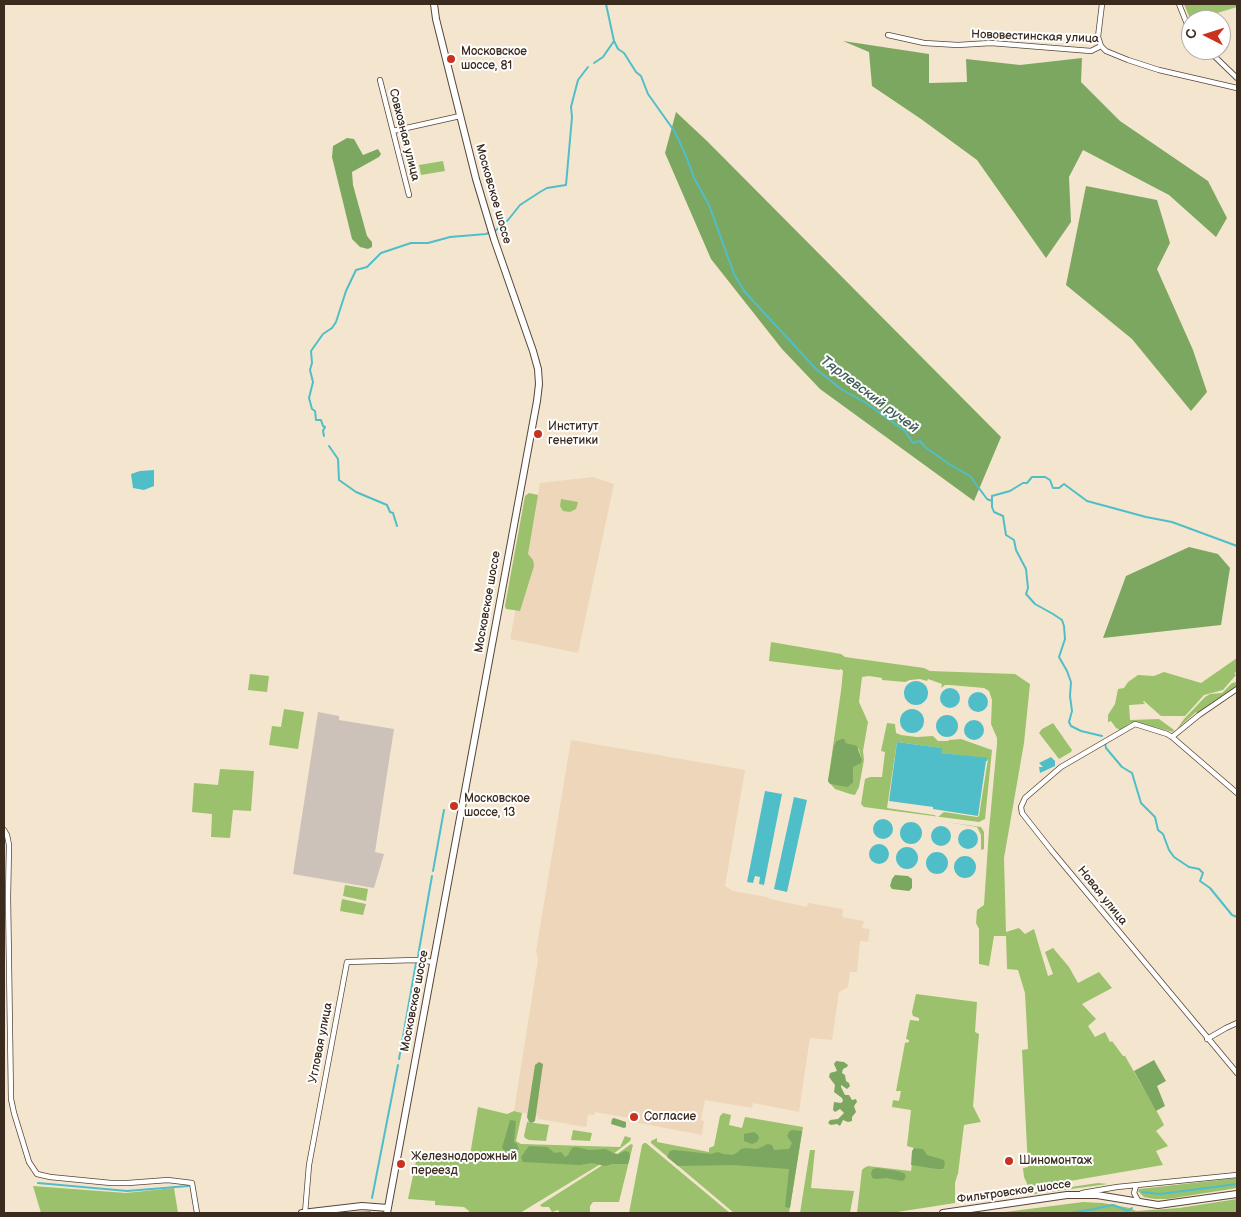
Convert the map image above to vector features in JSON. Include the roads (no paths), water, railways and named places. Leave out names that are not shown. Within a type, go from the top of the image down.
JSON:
[{"type":"main road","name":"Московское шоссе","points":[[387,1211],[539,384],[538,369],[533,351],[494,239],[476,179],[436,19],[434,4]]},
{"type":"main road","name":"Фильтровское шоссе","points":[[943,1213],[1067,1196],[1097,1195],[1151,1204],[1171,1204],[1237,1194]]},
{"type":"main road","points":[[303,1213],[362,1206],[387,1211]]},
{"type":"street","points":[[1101,46],[1098,36],[1102,4]]},
{"type":"street","name":"Нововестинская улица","points":[[888,35],[924,42],[958,45],[990,43],[1091,50],[1101,46],[1113,54],[1159,70],[1237,88]]},
{"type":"street","points":[[1218,60],[1237,78]]},
{"type":"street","name":"Совхозная улица","points":[[380,80],[409,195]]},
{"type":"street","points":[[393,131],[460,116]]},
{"type":"street","points":[[1237,689],[1199,715],[1172,737],[1237,793]]},
{"type":"street","name":"Новая улица","points":[[1172,737],[1135,724],[1061,767],[1025,798],[1021,804],[1021,811],[1237,1073]]},
{"type":"street","points":[[4,830],[9,845],[8,897],[12,1099],[14,1113],[29,1162],[37,1174],[50,1177],[111,1183],[168,1180],[192,1183],[197,1213]]},
{"type":"street","name":"Угловая улица","points":[[303,1213],[309,1165],[347,962],[416,960],[434,962]]},
{"type":"street","points":[[1208,1038],[1237,1023]]},
{"type":"street","points":[[1067,1196],[1096,1190],[1237,1176]]},
{"type":"street","points":[[1136,1186],[1134,1193],[1140,1202]]},
{"type":"water","points":[[154,470],[154,486],[144,490],[133,488],[131,474]]},
{"type":"water","points":[[916,681],[925,684],[928,693],[925,702],[916,705],[907,702],[904,693],[907,684]]},
{"type":"water","points":[[946,688],[954,688],[960,694],[960,702],[954,708],[946,708],[940,702],[940,694]]},
{"type":"water","points":[[974,692],[982,692],[988,698],[988,706],[982,712],[974,712],[968,706],[968,698]]},
{"type":"water","points":[[912,709],[921,712],[924,721],[921,730],[912,733],[903,730],[900,721],[903,712]]},
{"type":"water","points":[[947,715],[957,722],[958,726],[951,736],[947,737],[937,730],[936,726],[943,716]]},
{"type":"water","points":[[974,720],[981,723],[984,730],[981,737],[974,740],[967,737],[964,730],[967,723]]},
{"type":"water","points":[[897,742],[942,748],[941,753],[988,758],[978,816],[889,801]]},
{"type":"water","points":[[1051,757],[1055,761],[1055,766],[1040,773],[1039,767],[1043,767],[1039,763]]},
{"type":"water","points":[[765,791],[782,794],[764,885],[759,884],[760,877],[755,876],[753,883],[747,882]]},
{"type":"water","points":[[794,797],[807,800],[787,892],[774,889]]},
{"type":"water","points":[[879,819],[887,819],[893,825],[893,833],[887,839],[879,839],[873,833],[873,825]]},
{"type":"water","points":[[911,822],[919,825],[922,833],[919,841],[911,844],[903,841],[900,833],[903,825]]},
{"type":"water","points":[[941,826],[948,829],[951,836],[948,843],[941,846],[934,843],[931,836],[934,829]]},
{"type":"water","points":[[968,829],[975,832],[978,839],[975,846],[968,849],[961,846],[958,839],[961,832]]},
{"type":"water","points":[[875,844],[883,844],[889,850],[889,858],[883,864],[875,864],[869,858],[869,850]]},
{"type":"water","points":[[907,847],[915,850],[918,858],[915,866],[907,869],[899,866],[896,858],[899,850]]},
{"type":"water","points":[[937,852],[947,859],[948,863],[941,873],[937,874],[927,867],[926,863],[933,853]]},
{"type":"water","points":[[965,856],[975,863],[976,867],[969,877],[965,878],[955,871],[954,867],[961,857]]},
{"type":"waterway","name":"Тярлевский ручей","points":[[606,4],[614,41],[618,49],[624,53],[636,72],[641,76],[648,94],[675,132],[694,178],[709,205],[734,274],[744,291],[816,369],[841,389],[866,403],[905,431],[913,443],[920,441],[925,447],[949,464],[970,476],[987,499],[992,501],[994,512],[1003,516],[1006,535],[1014,540],[1016,550],[1026,569],[1028,588],[1026,594],[1035,604],[1062,620],[1065,639],[1059,657],[1071,682],[1072,711],[1069,722],[1071,726],[1081,731],[1102,736]]},
{"type":"waterway","points":[[594,63],[603,57],[614,41]]},
{"type":"waterway","points":[[495,231],[508,220],[520,205],[540,192],[547,188],[566,185],[572,117],[571,107],[578,80],[588,67]]},
{"type":"waterway","points":[[324,436],[323,431],[325,427],[321,420],[316,420],[315,411],[312,409],[309,398],[313,382],[310,370],[312,363],[311,351],[323,334],[332,328],[336,322],[346,291],[356,270],[367,267],[381,253],[411,243],[428,243],[450,237],[490,232]]},
{"type":"waterway","points":[[329,446],[338,459],[339,480],[356,492],[387,505],[390,512],[393,513],[397,526]]},
{"type":"waterway","points":[[992,500],[992,496],[1010,491],[1023,483],[1027,483],[1032,477],[1045,477],[1050,480],[1053,488],[1059,488],[1064,484],[1087,501],[1172,522],[1237,546]]},
{"type":"waterway","name":"Тярлевский ручей","points":[[1105,743],[1106,748],[1122,767],[1132,773],[1141,803],[1155,817],[1158,830],[1163,834],[1174,857],[1189,867],[1199,869],[1203,873],[1200,881],[1210,888],[1232,915],[1237,917]]},
{"type":"waterway","points":[[433,871],[444,810]]},
{"type":"waterway","points":[[418,956],[432,876]]},
{"type":"waterway","points":[[399,1059],[416,963]]},
{"type":"waterway","points":[[372,1198],[398,1065]]},
{"type":"waterway","points":[[38,1183],[127,1191],[188,1186]]},
{"type":"waterway","points":[[1142,1192],[1160,1194],[1237,1184]]},
{"type":"waterway","points":[[1068,1213],[1113,1205],[1128,1211],[1132,1208]]},
{"type":"waterway","points":[[350,1213],[370,1212]]},
{"type":"place","name":"Московское шоссе, 81","points":[[451,59]]},
{"type":"place","name":"Институт генетики","points":[[538,434]]},
{"type":"place","name":"Московское шоссе, 13","points":[[454,806]]},
{"type":"place","name":"Согласие","points":[[634,1117]]},
{"type":"place","name":"Шиномонтаж","points":[[1009,1161]]},
{"type":"place","name":"Железнодорожный переезд","points":[[401,1164]]}]
